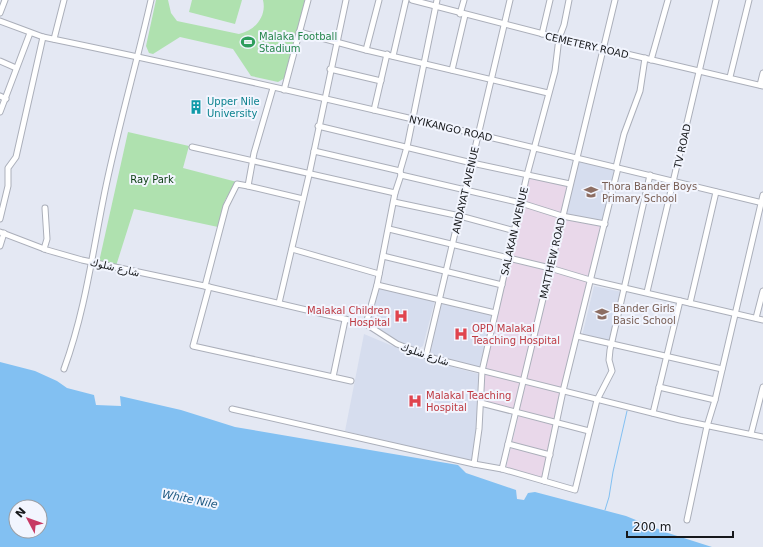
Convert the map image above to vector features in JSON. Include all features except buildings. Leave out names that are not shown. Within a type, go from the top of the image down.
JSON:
[{"type":"street","points":[[0,13],[5,0]]},
{"type":"street","points":[[54,39],[64,0]]},
{"type":"street","points":[[64,369],[84,301],[92,264],[90,261],[110,167],[138,57],[150,0]]},
{"type":"street","points":[[284,90],[308,0]]},
{"type":"street","points":[[279,303],[314,151],[330,69],[346,0]]},
{"type":"street","points":[[366,50],[379,0]]},
{"type":"street","points":[[393,56],[406,0]]},
{"type":"street","name":"CEMETERY ROAD","points":[[412,0],[542,34],[762,85]]},
{"type":"street","points":[[366,324],[377,285],[395,193],[407,147],[437,0]]},
{"type":"street","points":[[452,70],[463,14],[464,0]]},
{"type":"street","name":"ANDAYAT AVENUE","points":[[426,356],[445,270],[460,216],[510,0]]},
{"type":"street","points":[[542,34],[550,0]]},
{"type":"street","name":"SALAKAN AVENUE","points":[[474,464],[479,429],[482,371],[527,175],[555,71],[559,38],[564,25],[569,0]]},
{"type":"street","name":"MATTHEW ROAD","points":[[502,469],[615,0]]},
{"type":"street","points":[[544,481],[563,391],[605,224],[625,131],[640,91],[648,59],[668,0]]},
{"type":"street","name":"TV ROAD","points":[[647,292],[716,0]]},
{"type":"street","points":[[730,78],[749,0]]},
{"type":"street","name":"NYIKANGO ROAD","points":[[0,21],[43,37],[478,134],[762,203]]},
{"type":"street","points":[[299,32],[336,43],[548,93]]},
{"type":"street","points":[[0,112],[30,33]]},
{"type":"street","points":[[0,219],[8,186],[8,168],[16,157],[43,37]]},
{"type":"street","points":[[374,110],[387,54]]},
{"type":"street","points":[[0,61],[16,68]]},
{"type":"street","points":[[330,69],[381,81]]},
{"type":"street","points":[[762,85],[763,73]]},
{"type":"street","points":[[248,186],[273,88]]},
{"type":"street","points":[[0,96],[6,99]]},
{"type":"street","points":[[318,126],[472,163],[570,184]]},
{"type":"street","points":[[192,147],[308,175],[395,193]]},
{"type":"street","points":[[314,151],[466,191],[521,203],[562,216],[605,224]]},
{"type":"street","points":[[232,409],[502,469],[575,490],[597,400],[612,371],[609,360],[650,176]]},
{"type":"street","points":[[303,199],[237,184],[226,206],[192,346],[351,381]]},
{"type":"street","points":[[690,303],[716,192]]},
{"type":"street","points":[[687,520],[707,426],[715,400],[763,195]]},
{"type":"street","points":[[394,202],[460,216],[514,231]]},
{"type":"street","points":[[44,249],[47,239],[45,208]]},
{"type":"street","points":[[389,229],[550,268],[590,280],[763,320]]},
{"type":"street","points":[[0,246],[2,232]]},
{"type":"street","name":"شارع شلوك","points":[[2,232],[44,249],[90,261],[207,286],[366,324],[397,344],[426,356],[597,400],[707,426],[763,437]]},
{"type":"street","points":[[292,249],[379,274]]},
{"type":"street","points":[[383,256],[502,285]]},
{"type":"street","points":[[377,285],[495,313]]},
{"type":"street","points":[[756,318],[763,291]]},
{"type":"street","points":[[653,413],[680,301]]},
{"type":"street","points":[[332,377],[345,320]]},
{"type":"street","points":[[577,336],[666,358],[722,369]]},
{"type":"street","points":[[659,387],[715,400]]},
{"type":"street","points":[[751,434],[763,387]]},
{"type":"street","points":[[480,403],[589,431]]},
{"type":"street","points":[[508,444],[550,455]]},
{"type":"shaded area","name":"Thora Bander Boys Primary School","points":[[579,159],[616,169],[604,222],[565,215]]},
{"type":"shaded area","points":[[530,178],[567,184],[562,215],[601,225],[543,478],[506,468],[519,414],[482,404],[485,369],[496,326],[511,251]]},
{"type":"shaded area","name":"Bander Girls Basic School","points":[[594,286],[622,292],[610,342],[582,336]]},
{"type":"shaded area","name":"Malakal Children Hospital","points":[[379,287],[435,300],[423,346],[419,348],[396,341],[370,322]]},
{"type":"shaded area","name":"OPD Malakal Teaching Hospital","points":[[440,301],[493,313],[479,368],[430,355]]},
{"type":"shaded area","name":"Malakal Teaching Hospital","points":[[364,334],[426,360],[479,374],[477,429],[473,462],[345,431]]},
{"type":"green space","name":"Malaka Football Stadium","points":[[156,0],[168,0],[171,13],[177,21],[239,34],[250,30],[258,22],[263,12],[263,0],[305,0],[285,78],[278,82],[251,76],[233,49],[180,37],[153,54],[149,53],[146,46]]},
{"type":"green space","name":"Malaka Football Stadium","points":[[192,0],[242,0],[235,24],[189,12]]},
{"type":"green space","name":"Ray Park","points":[[128,132],[189,146],[183,168],[237,182],[225,200],[218,227],[134,209],[116,266],[99,262]]},
{"type":"water","name":"White Nile","points":[[0,362],[35,371],[57,381],[67,388],[94,395],[96,405],[121,406],[120,396],[181,410],[235,427],[458,465],[466,473],[516,490],[517,499],[524,500],[528,493],[535,492],[626,516],[668,533],[712,547],[0,547]]},
{"type":"waterway","points":[[605,510],[627,411]]},
{"type":"place","name":"Malaka Football Stadium","points":[[248,42]]},
{"type":"place","name":"Upper Nile University","points":[[196,107]]},
{"type":"place","name":"Thora Bander Boys Primary School","points":[[591,192]]},
{"type":"place","name":"Bander Girls Basic School","points":[[602,314]]},
{"type":"place","name":"Malakal Children Hospital","points":[[401,316]]},
{"type":"place","name":"OPD Malakal Teaching Hospital","points":[[461,334]]},
{"type":"place","name":"Malakal Teaching Hospital","points":[[415,401]]}]
